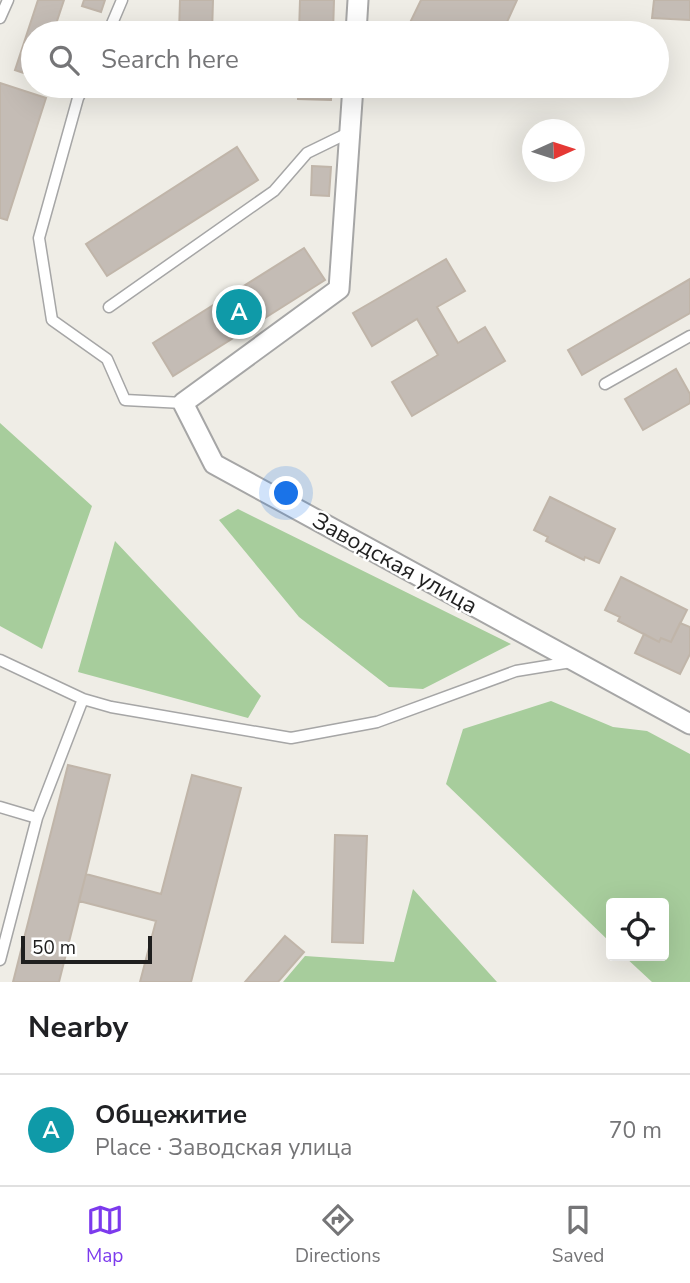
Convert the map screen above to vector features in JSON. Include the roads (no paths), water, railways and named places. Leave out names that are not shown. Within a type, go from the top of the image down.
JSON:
[{"type":"street","points":[[357,21],[358,0]]},
{"type":"street","points":[[183,403],[339,289],[352,98]]},
{"type":"street","name":"Заводская улица","points":[[183,403],[214,464],[690,724]]},
{"type":"lane","points":[[0,18],[8,0]]},
{"type":"lane","points":[[113,21],[122,0]]},
{"type":"lane","points":[[78,98],[39,238],[52,320],[107,359],[125,400],[183,403]]},
{"type":"lane","points":[[109,307],[274,191],[307,153],[350,131]]},
{"type":"lane","points":[[605,384],[690,336]]},
{"type":"lane","points":[[0,660],[83,699],[291,737],[377,722],[516,671],[574,662]]},
{"type":"lane","points":[[0,960],[37,818],[83,699]]},
{"type":"lane","points":[[0,807],[37,818]]},
{"type":"place","name":"Общежитие","points":[[239,312]]}]
